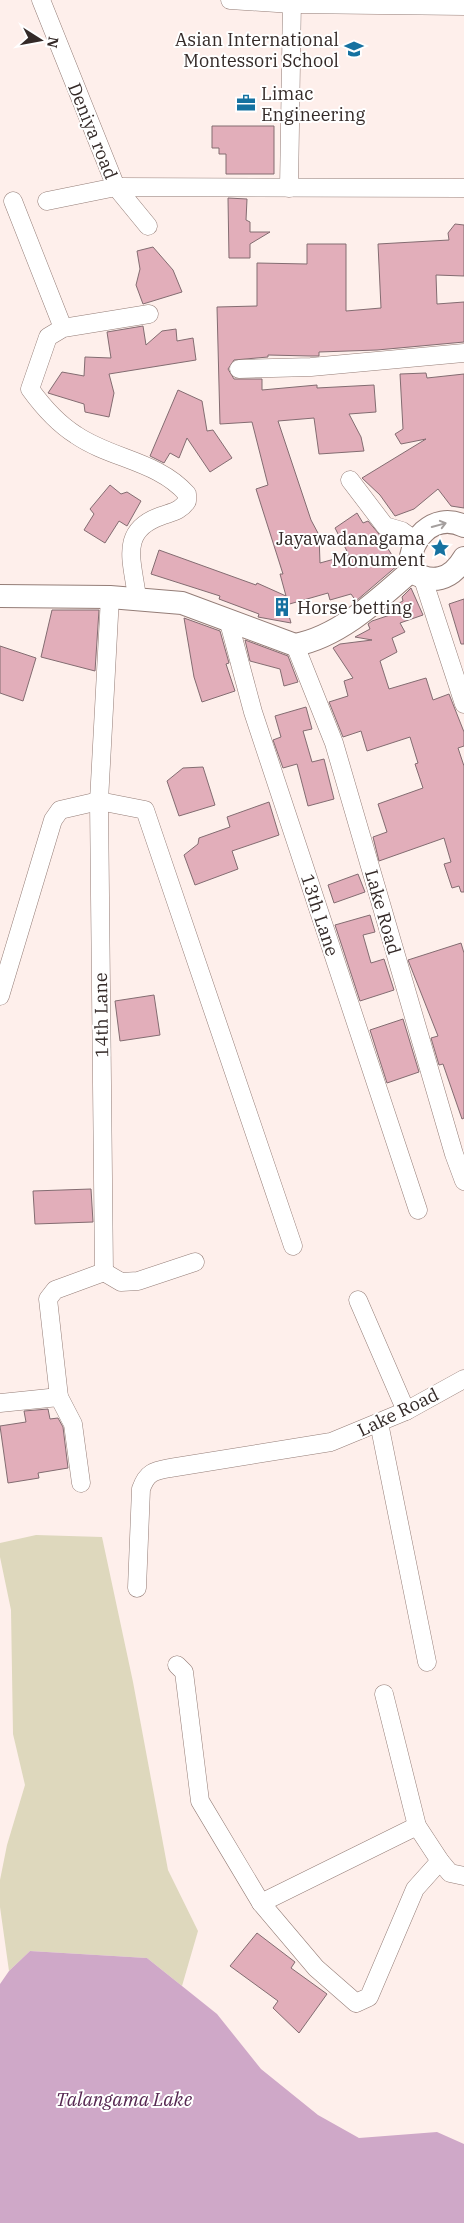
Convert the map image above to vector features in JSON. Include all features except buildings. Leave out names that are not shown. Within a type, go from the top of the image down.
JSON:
[{"type":"street","name":"Deniya road","points":[[41,0],[116,187],[148,226]]},
{"type":"street","points":[[230,0],[464,6]]},
{"type":"street","points":[[289,188],[292,2]]},
{"type":"street","points":[[48,202],[116,187],[464,188]]},
{"type":"street","points":[[13,201],[63,328]]},
{"type":"street","points":[[137,598],[131,548],[135,532],[147,521],[180,509],[188,501],[187,494],[170,477],[76,436],[44,409],[30,389],[48,337],[63,328],[149,314]]},
{"type":"street","points":[[239,369],[312,367],[464,353]]},
{"type":"street","points":[[350,480],[385,526],[402,531],[416,540]]},
{"type":"street","points":[[464,526],[457,523],[433,526],[422,533],[416,540],[409,558],[464,704]]},
{"type":"street","points":[[0,596],[137,598],[182,603],[295,645],[313,642],[339,628],[417,575],[436,580],[460,571]]},
{"type":"street","name":"14th Lane","points":[[104,1272],[99,801],[110,597]]},
{"type":"street","name":"13th Lane","points":[[228,619],[253,712],[418,1210]]},
{"type":"street","name":"Lake Road","points":[[295,645],[334,743],[454,1154],[464,1182]]},
{"type":"street","points":[[0,996],[53,820],[60,810],[99,801],[145,810],[148,813],[174,900],[293,1246]]},
{"type":"street","points":[[81,1483],[73,1424],[59,1397],[48,1298],[55,1290],[104,1272],[121,1282],[138,1281],[195,1262]]},
{"type":"street","points":[[358,1300],[406,1411]]},
{"type":"street","name":"Lake Road","points":[[137,1588],[141,1489],[146,1477],[164,1469],[332,1442],[406,1411],[464,1379]]},
{"type":"street","points":[[0,1403],[59,1397]]},
{"type":"street","points":[[380,1423],[427,1662]]},
{"type":"street","points":[[177,1665],[184,1672],[200,1801],[261,1903],[316,1968],[356,2003],[369,1998],[415,1889],[440,1861]]},
{"type":"street","points":[[384,1694],[417,1826],[450,1873],[464,1876]]},
{"type":"street","points":[[261,1903],[417,1826]]},
{"type":"shaded area","points":[[36,1535],[102,1537],[133,1682],[168,1870],[198,1931],[182,1986],[147,1958],[30,1951],[9,1971],[0,1907],[0,1880],[7,1845],[25,1785],[13,1734],[11,1610],[0,1557],[0,1543]]},
{"type":"water","name":"Talangama Lake","points":[[30,1951],[147,1958],[217,2014],[261,2069],[318,2115],[359,2138],[437,2132],[464,2144],[464,2223],[0,2223],[0,1984],[9,1971]]},
{"type":"place","name":"Asian International Montessori School","points":[[354,49]]},
{"type":"place","name":"Limac Engineering","points":[[246,103]]},
{"type":"place","name":"Jayawadanagama Monument","points":[[440,548]]},
{"type":"place","name":"Horse betting","points":[[282,607]]}]
